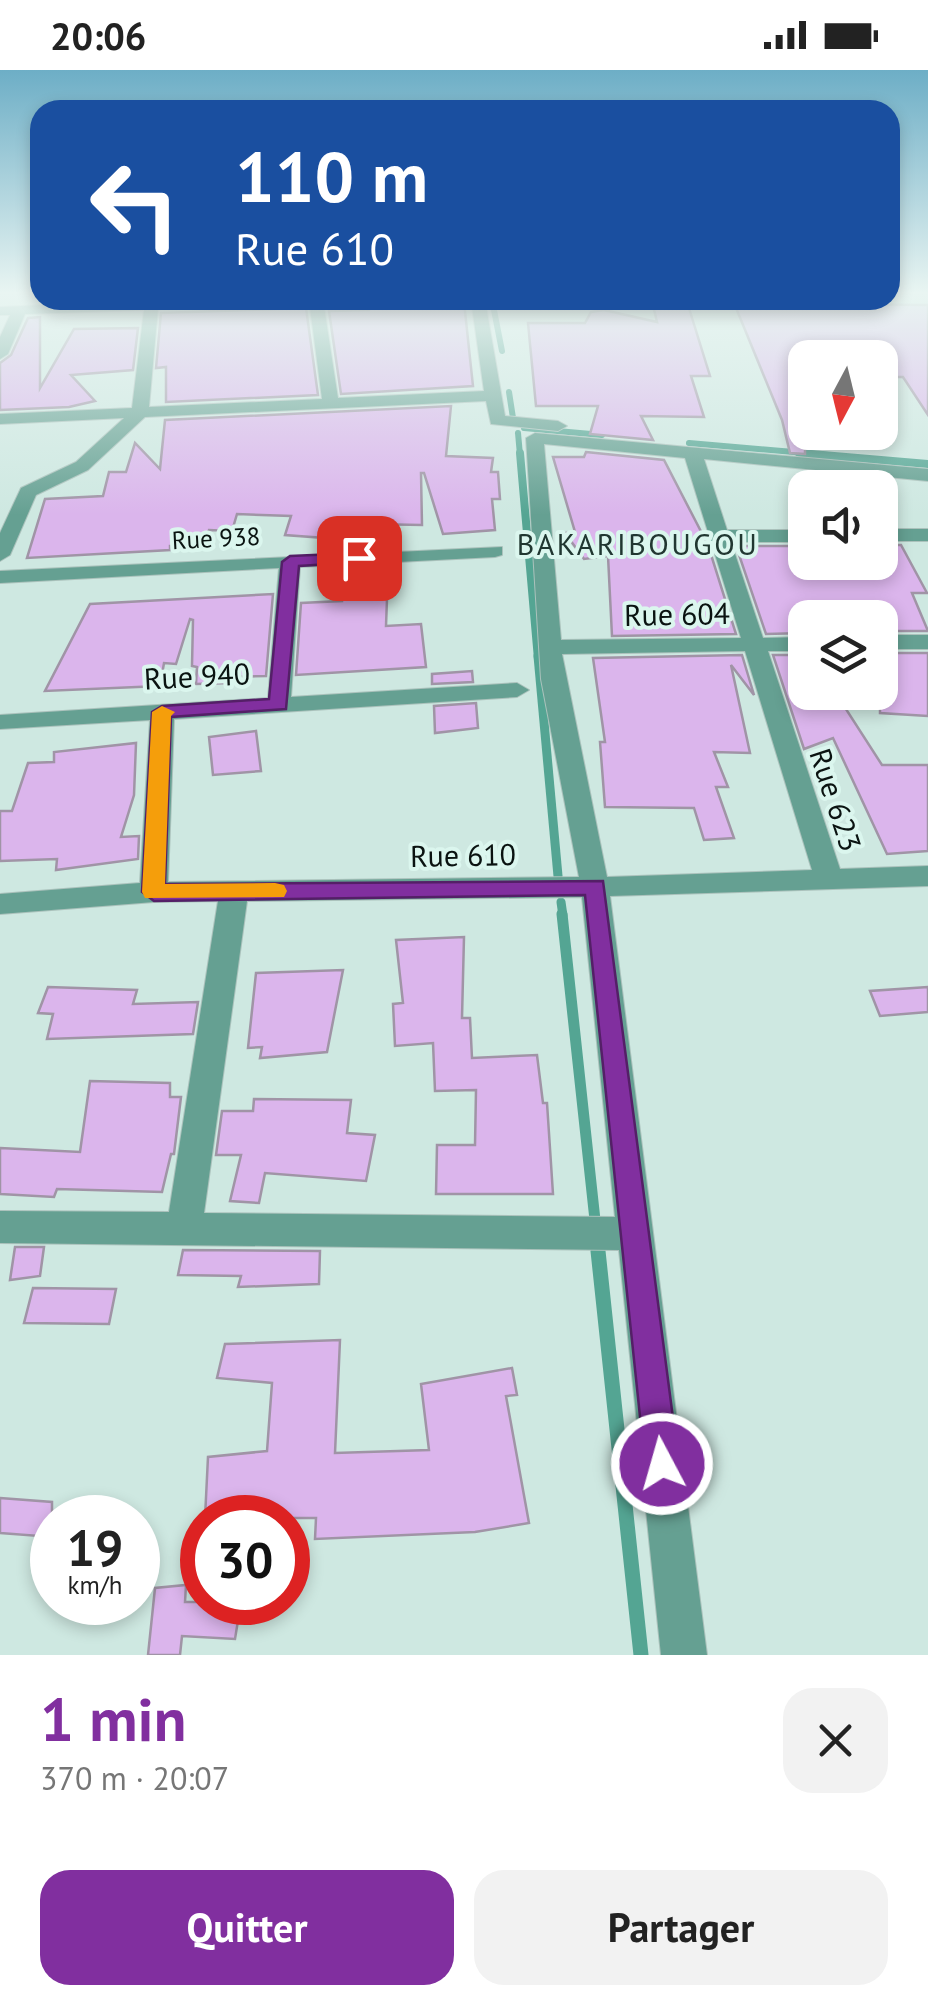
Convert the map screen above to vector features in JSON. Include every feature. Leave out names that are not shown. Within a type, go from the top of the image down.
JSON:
[{"type":"street","points":[[0,554],[28,492],[82,466],[140,413],[145,367]]},
{"type":"street","points":[[326,367],[331,404]]},
{"type":"street","points":[[488,367],[497,420],[677,446],[928,475]]},
{"type":"street","points":[[0,419],[493,396]]},
{"type":"street","points":[[684,1655],[595,887],[550,647],[535,438],[928,458]]},
{"type":"street","name":"Rue 623","points":[[677,446],[720,536],[829,879]]},
{"type":"street","points":[[898,535],[928,535]]},
{"type":"street","points":[[720,536],[788,536]]},
{"type":"street","name":"Rue 938","points":[[0,576],[495,551]]},
{"type":"street","points":[[279,705],[290,562]]},
{"type":"street","points":[[898,642],[928,642]]},
{"type":"street","name":"Rue 604","points":[[550,647],[788,644]]},
{"type":"street","name":"Rue 940","points":[[0,722],[517,690]]},
{"type":"street","points":[[154,892],[162,712]]},
{"type":"street","name":"Rue 610","points":[[0,904],[154,892],[595,887],[928,876]]},
{"type":"street","points":[[184,1229],[234,892]]},
{"type":"street","points":[[0,1227],[636,1234]]},
{"type":"building","points":[[0,367],[40,367],[40,388],[52,367],[133,367],[71,375],[95,401],[69,407],[0,410]]},
{"type":"building","points":[[156,367],[314,367],[318,395],[166,402],[166,367]]},
{"type":"building","points":[[337,367],[471,367],[473,386],[341,394]]},
{"type":"building","points":[[532,367],[707,367],[710,376],[691,376],[704,417],[641,416],[653,440],[590,434],[598,406],[536,406]]},
{"type":"building","points":[[760,367],[788,367],[788,445],[782,420]]},
{"type":"building","points":[[898,367],[928,367],[928,415],[903,377],[898,377]]},
{"type":"building","points":[[451,406],[446,456],[493,458],[491,472],[498,472],[500,499],[492,499],[495,530],[443,534],[421,473],[422,525],[369,524],[365,541],[285,535],[291,516],[237,514],[232,531],[209,530],[202,547],[170,546],[170,550],[27,558],[45,499],[103,496],[109,472],[126,472],[135,443],[160,469],[165,420]]},
{"type":"building","points":[[586,452],[664,460],[708,545],[736,634],[612,636],[608,556],[584,559],[565,533],[575,532],[553,457],[584,457]]},
{"type":"building","points":[[901,545],[927,593],[912,593],[928,631],[898,631],[898,600],[788,600],[788,633],[766,634],[736,546],[788,546],[788,580],[898,580]]},
{"type":"building","points":[[379,589],[379,599],[387,599],[386,626],[421,624],[426,667],[296,675],[301,603],[342,601],[342,590]]},
{"type":"building","points":[[273,594],[266,676],[196,684],[190,619],[176,664],[164,663],[160,686],[45,691],[90,604]]},
{"type":"building","points":[[898,653],[928,653],[928,716],[880,713],[898,710]]},
{"type":"building","points":[[742,655],[754,695],[731,665],[750,753],[714,752],[728,787],[716,787],[734,838],[704,840],[694,808],[605,807],[600,742],[605,742],[593,658]]},
{"type":"building","points":[[773,655],[788,655],[788,700]]},
{"type":"building","points":[[472,671],[473,682],[432,684],[432,674]]},
{"type":"building","points":[[476,703],[478,728],[435,733],[434,706]]},
{"type":"building","points":[[791,710],[847,710],[882,765],[928,765],[928,851],[887,854],[833,738],[804,749]]},
{"type":"building","points":[[256,731],[261,771],[213,775],[209,737]]},
{"type":"building","points":[[136,743],[134,795],[121,837],[139,836],[138,859],[56,870],[57,859],[0,861],[0,811],[12,811],[28,763],[54,762],[54,752]]},
{"type":"building","points":[[464,937],[462,1018],[470,1018],[472,1058],[537,1055],[543,1103],[547,1103],[553,1194],[436,1194],[437,1145],[475,1145],[476,1090],[435,1091],[433,1043],[395,1046],[393,1004],[403,1003],[396,940]]},
{"type":"building","points":[[343,970],[327,1052],[260,1058],[262,1047],[248,1048],[256,973]]},
{"type":"building","points":[[48,987],[137,990],[133,1004],[198,1002],[193,1034],[47,1039],[53,1014],[38,1013]]},
{"type":"building","points":[[928,987],[928,1012],[880,1016],[870,991]]},
{"type":"building","points":[[90,1081],[170,1083],[170,1097],[181,1097],[174,1154],[162,1192],[57,1189],[54,1197],[0,1194],[0,1148],[80,1152]]},
{"type":"building","points":[[254,1099],[351,1100],[347,1133],[375,1135],[366,1181],[265,1173],[259,1203],[230,1201],[241,1155],[216,1155],[222,1111],[253,1111]]},
{"type":"building","points":[[15,1247],[44,1247],[40,1276],[10,1280]]},
{"type":"building","points":[[183,1250],[320,1251],[319,1284],[238,1287],[241,1276],[178,1275]]},
{"type":"building","points":[[33,1288],[116,1289],[109,1324],[24,1323]]},
{"type":"building","points":[[340,1340],[335,1453],[429,1450],[421,1384],[512,1368],[517,1395],[506,1396],[529,1523],[475,1532],[315,1539],[316,1518],[310,1518],[310,1495],[206,1495],[208,1457],[267,1451],[272,1383],[217,1378],[225,1344]]},
{"type":"building","points":[[0,1498],[30,1500],[30,1535],[0,1533]]},
{"type":"building","points":[[180,1586],[180,1625],[237,1625],[235,1639],[182,1636],[180,1655],[148,1655],[151,1625],[160,1625],[160,1588]]},
{"type":"waterway","points":[[509,392],[513,418]]},
{"type":"waterway","points":[[524,428],[602,435]]},
{"type":"waterway","points":[[518,433],[520,455]]},
{"type":"waterway","points":[[689,443],[828,455]]},
{"type":"waterway","points":[[520,453],[538,659]]},
{"type":"waterway","points":[[799,453],[928,464]]},
{"type":"waterway","points":[[538,656],[558,876]]},
{"type":"waterway","points":[[561,902],[563,916]]},
{"type":"waterway","points":[[562,914],[595,1220]]},
{"type":"waterway","points":[[598,1251],[641,1655]]},
{"type":"slow traffic","points":[[166,712],[162,712],[154,892],[275,891]]},
{"type":"district","name":"BAKARIBOUGOU","points":[[638,545]]},
{"type":"route","points":[[359,558],[290,562],[279,705],[162,712],[154,892],[595,887],[662,1464]]}]
